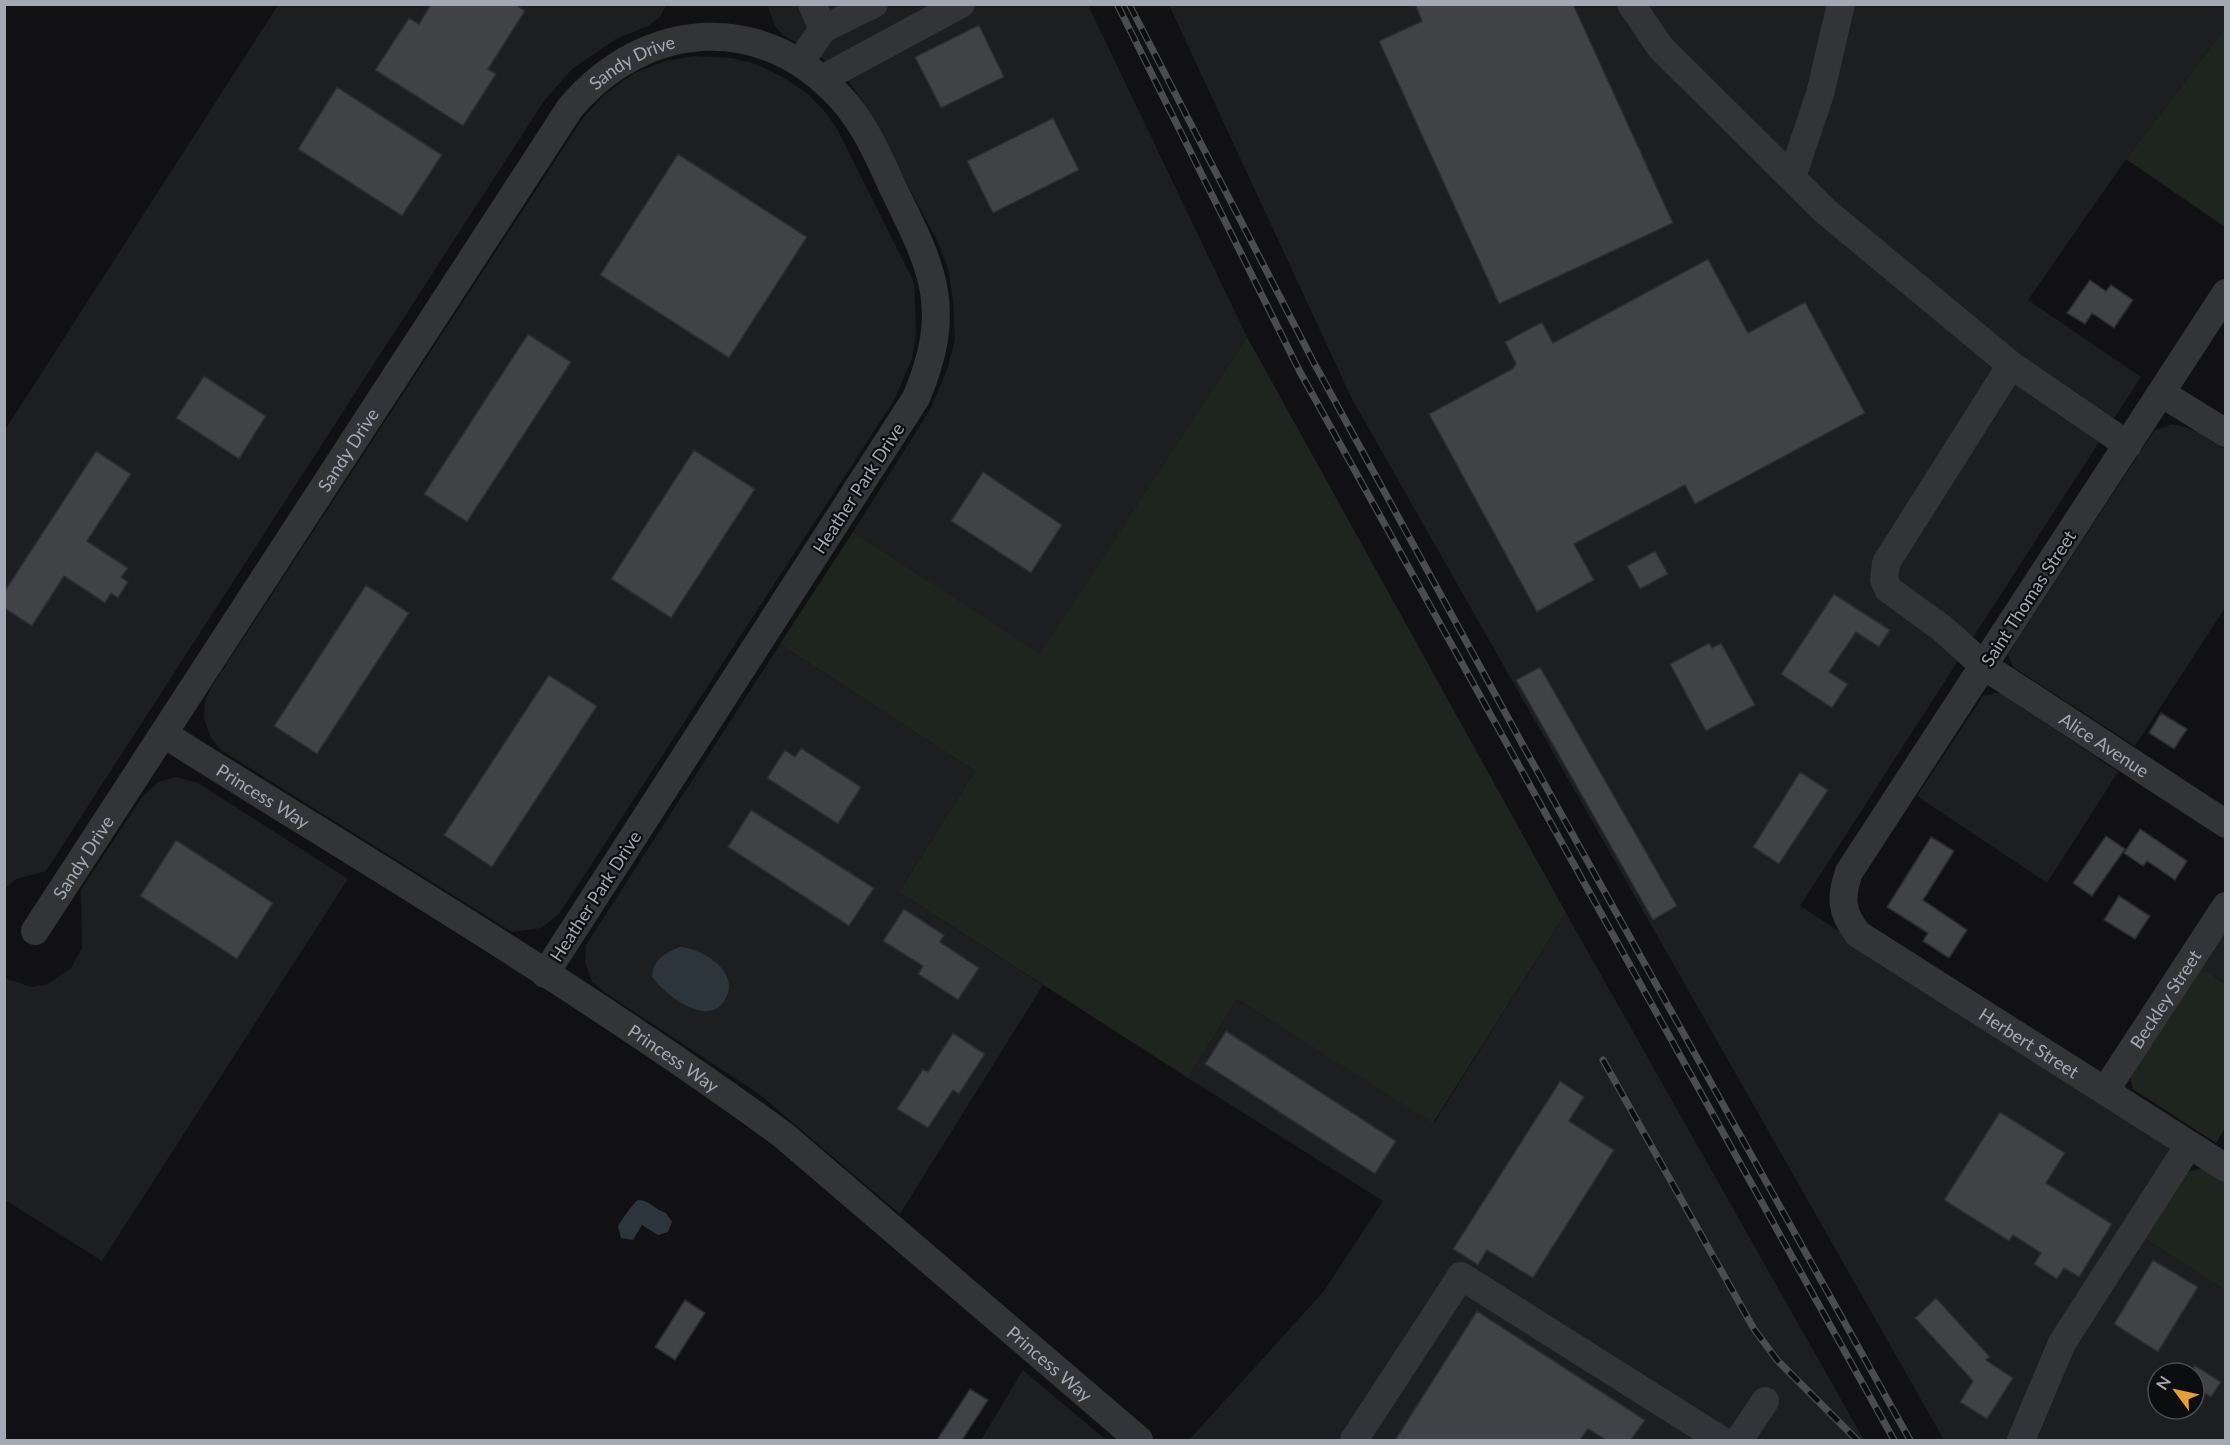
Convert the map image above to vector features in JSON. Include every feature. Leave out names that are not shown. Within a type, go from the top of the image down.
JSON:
[{"type":"street","points":[[800,62],[818,17],[874,4]]},
{"type":"street","points":[[822,78],[961,4]]},
{"type":"street","points":[[1631,4],[1660,47],[1824,210],[2011,365],[2128,445]]},
{"type":"street","points":[[1792,177],[1820,94],[1841,4]]},
{"type":"street","name":"Heather Park Drive","points":[[545,974],[916,398],[928,368],[935,338],[937,312],[935,287],[925,253],[872,145],[848,106],[822,78],[800,62],[778,50],[716,26]]},
{"type":"street","name":"Sandy Drive","points":[[35,931],[570,108],[589,85],[627,59],[716,26]]},
{"type":"street","name":"Saint Thomas Street","points":[[1842,907],[1842,891],[1849,872],[2226,294]]},
{"type":"street","name":"Alice Avenue","points":[[2011,365],[1886,563],[1884,579],[1888,589],[1943,629],[1984,666],[2226,824]]},
{"type":"street","points":[[2161,393],[2226,433]]},
{"type":"street","name":"Princess Way","points":[[164,734],[545,974],[683,1064],[783,1135],[1139,1440]]},
{"type":"street","name":"Beckley Street","points":[[2105,1091],[2226,906]]},
{"type":"street","name":"Herbert Street","points":[[1842,907],[1858,934],[2226,1168]]},
{"type":"street","points":[[2022,1440],[2062,1343],[2189,1145]]},
{"type":"street","points":[[1354,1440],[1461,1276],[1721,1440]]},
{"type":"street","points":[[1739,1440],[1765,1401]]},
{"type":"shaded area","points":[[278,5],[666,5],[660,17],[648,26],[616,39],[572,69],[544,101],[46,871],[16,879],[5,888],[5,430]]},
{"type":"shaded area","points":[[767,5],[1088,5],[1247,337],[1040,655],[853,532],[931,408],[947,370],[955,340],[953,300],[948,268],[937,240],[866,107],[849,82],[822,58],[783,35],[775,26]]},
{"type":"shaded area","points":[[1169,5],[2225,5],[2225,29],[2126,159],[2028,300],[2141,377],[1800,906],[2176,1150],[2127,1227],[2225,1290],[2225,1440],[1944,1440],[1352,399]]},
{"type":"shaded area","points":[[2225,29],[2225,227],[2126,159]]},
{"type":"shaded area","points":[[694,56],[731,58],[756,64],[785,78],[809,95],[826,113],[837,129],[914,282],[916,333],[912,359],[893,402],[559,914],[541,928],[512,932],[221,750],[211,738],[204,719],[205,702],[211,688],[583,118],[604,95],[634,73],[665,61]]},
{"type":"shaded area","points":[[1247,337],[1566,913],[1433,1123],[1237,999],[1188,1078],[899,892],[975,771],[780,644],[853,532],[1040,654]]},
{"type":"shaded area","points":[[2172,424],[2198,431],[2225,449],[2225,608],[2135,746],[2013,667],[2008,654],[2154,431]]},
{"type":"shaded area","points":[[780,644],[975,771],[899,892],[1043,985],[900,1214],[759,1094],[592,982],[585,962],[586,945]]},
{"type":"shaded area","points":[[2000,692],[2118,772],[2047,883],[1917,796],[1983,696]]},
{"type":"shaded area","points":[[176,777],[198,783],[348,879],[102,1261],[5,1200],[4,978],[32,987],[48,984],[71,968],[82,948],[81,890],[142,797],[158,782]]},
{"type":"shaded area","points":[[1566,913],[1864,1440],[1189,1440],[1324,1291],[1383,1201],[1188,1078],[1237,999],[1434,1123]]},
{"type":"shaded area","points":[[2225,928],[2225,984],[2200,967]]},
{"type":"shaded area","points":[[680,947],[689,948],[707,956],[723,970],[728,979],[729,988],[726,998],[718,1007],[709,1011],[688,1006],[667,992],[652,977],[660,958]]},
{"type":"shaded area","points":[[2200,967],[2225,984],[2225,1128],[2216,1143],[2133,1089],[2130,1076]]},
{"type":"shaded area","points":[[2203,1168],[2225,1183],[2225,1290],[2141,1236],[2181,1174]]},
{"type":"shaded area","points":[[638,1200],[666,1213],[672,1222],[668,1232],[658,1235],[642,1225],[633,1240],[621,1238],[618,1226]]},
{"type":"shaded area","points":[[1023,1370],[1106,1440],[981,1440]]},
{"type":"building","points":[[431,4],[515,4],[525,11],[488,69],[496,74],[463,126],[375,70],[409,18],[419,24]]},
{"type":"building","points":[[1415,4],[1573,4],[1673,223],[1499,304],[1379,41],[1422,21]]},
{"type":"building","points":[[979,25],[1004,77],[941,108],[915,57]]},
{"type":"building","points":[[337,87],[442,155],[402,216],[298,149]]},
{"type":"building","points":[[1053,118],[1079,170],[993,213],[967,161]]},
{"type":"building","points":[[678,154],[807,237],[729,358],[600,275]]},
{"type":"building","points":[[1708,259],[1748,333],[1805,302],[1865,413],[1695,504],[1685,485],[1574,544],[1594,580],[1537,612],[1429,414],[1512,369],[1516,364],[1505,342],[1542,322],[1553,343]]},
{"type":"building","points":[[2090,280],[2106,291],[2111,285],[2133,300],[2114,328],[2092,313],[2085,324],[2067,313]]},
{"type":"building","points":[[528,334],[571,362],[467,522],[424,494]]},
{"type":"building","points":[[204,376],[266,416],[239,459],[176,418]]},
{"type":"building","points":[[694,450],[755,489],[671,618],[611,579]]},
{"type":"building","points":[[96,451],[131,474],[87,541],[128,568],[121,577],[128,582],[118,598],[111,593],[105,603],[64,576],[32,626],[4,608],[4,592]]},
{"type":"building","points":[[983,472],[1062,525],[1031,573],[951,521]]},
{"type":"building","points":[[1655,551],[1668,574],[1640,589],[1627,566]]},
{"type":"building","points":[[366,585],[409,613],[317,754],[274,726]]},
{"type":"building","points":[[1834,594],[1890,630],[1879,647],[1856,632],[1829,672],[1848,684],[1832,708],[1781,674]]},
{"type":"building","points":[[1709,643],[1712,648],[1721,643],[1755,705],[1706,731],[1670,664]]},
{"type":"building","points":[[1540,667],[1677,906],[1653,920],[1516,680]]},
{"type":"building","points":[[549,675],[597,706],[492,867],[444,835]]},
{"type":"building","points":[[2161,713],[2187,729],[2174,749],[2149,733]]},
{"type":"building","points":[[801,748],[861,787],[838,824],[767,778],[785,750],[795,757]]},
{"type":"building","points":[[1800,772],[1828,790],[1779,864],[1753,847]]},
{"type":"building","points":[[751,810],[874,888],[849,926],[728,847]]},
{"type":"building","points":[[2140,829],[2187,861],[2175,880],[2147,861],[2143,866],[2124,853]]},
{"type":"building","points":[[2106,836],[2125,849],[2092,896],[2073,883]]},
{"type":"building","points":[[1931,837],[1954,851],[1923,900],[1967,930],[1949,958],[1923,941],[1928,933],[1887,907]]},
{"type":"building","points":[[176,840],[273,903],[237,959],[140,896]]},
{"type":"building","points":[[2119,896],[2150,916],[2135,939],[2104,920]]},
{"type":"building","points":[[904,909],[944,935],[940,942],[979,968],[958,1000],[918,974],[923,966],[883,941]]},
{"type":"building","points":[[1226,1031],[1396,1141],[1375,1174],[1205,1064]]},
{"type":"building","points":[[953,1033],[985,1054],[959,1094],[953,1090],[928,1128],[897,1109],[923,1069],[928,1072]]},
{"type":"building","points":[[1560,1081],[1584,1097],[1569,1121],[1614,1150],[1533,1278],[1487,1250],[1478,1265],[1453,1249]]},
{"type":"building","points":[[2000,1112],[2065,1153],[2046,1183],[2112,1224],[2079,1277],[2064,1268],[2057,1279],[2034,1264],[2041,1253],[2013,1235],[2009,1241],[1944,1200]]},
{"type":"building","points":[[2153,1260],[2198,1287],[2158,1352],[2114,1324]]},
{"type":"building","points":[[1936,1298],[1990,1357],[1986,1360],[2013,1378],[1987,1419],[1960,1402],[1973,1381],[1915,1318]]},
{"type":"building","points":[[685,1300],[705,1313],[675,1360],[655,1347]]},
{"type":"building","points":[[1477,1311],[1645,1420],[1631,1440],[1606,1440],[1588,1429],[1580,1440],[1395,1440]]},
{"type":"building","points":[[2206,1373],[2221,1382],[2211,1397],[2206,1394]]},
{"type":"building","points":[[970,1389],[988,1400],[962,1440],[937,1440]]},
{"type":"railway","points":[[1117,4],[1300,372],[1894,1440]]},
{"type":"railway","points":[[1129,4],[1314,363],[1525,749],[1910,1440]]},
{"type":"railway","points":[[1603,1060],[1754,1329],[1777,1360],[1857,1440]]}]
